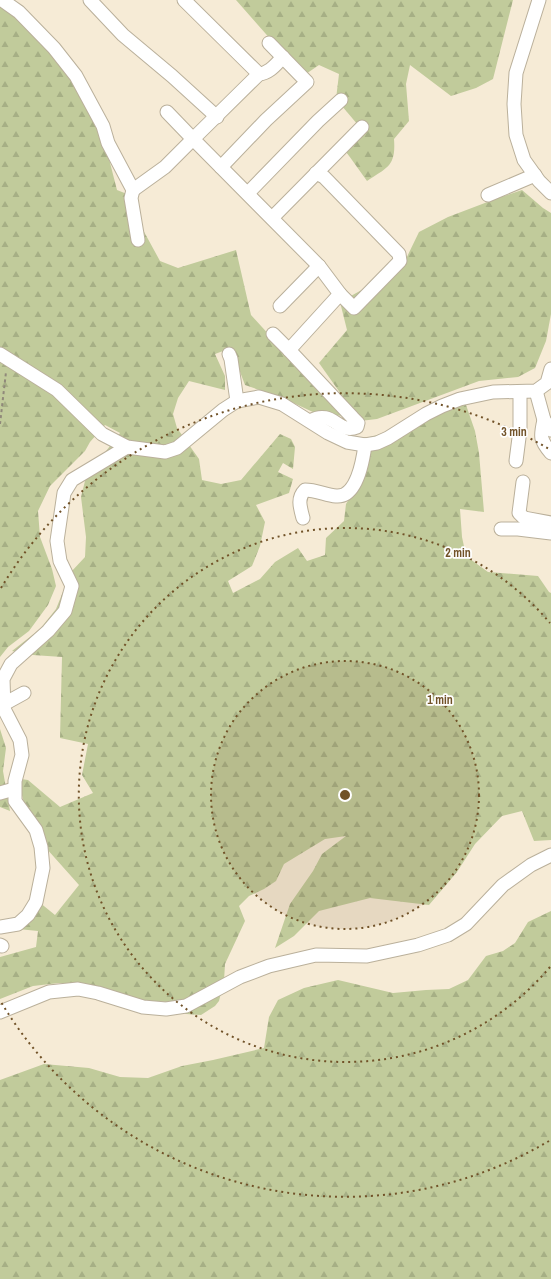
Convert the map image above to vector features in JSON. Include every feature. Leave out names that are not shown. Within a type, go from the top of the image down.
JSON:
[{"type":"street","points":[[2,0],[19,12],[54,48],[76,76],[103,126],[108,143],[133,190]]},
{"type":"street","points":[[90,0],[123,35],[172,76],[217,117]]},
{"type":"street","points":[[184,0],[259,74]]},
{"type":"street","points":[[539,0],[516,73],[514,104],[516,136],[524,160],[539,181],[551,193]]},
{"type":"street","points":[[222,167],[266,120],[307,82],[269,43]]},
{"type":"street","points":[[138,240],[131,198],[133,190],[165,167],[259,74],[270,70],[283,57]]},
{"type":"street","points":[[248,193],[318,121],[341,100]]},
{"type":"street","points":[[167,112],[319,266],[340,294],[354,308],[400,261],[399,254],[324,177],[316,173]]},
{"type":"street","points":[[272,218],[362,126]]},
{"type":"street","points":[[488,195],[535,175]]},
{"type":"street","points":[[280,306],[319,266]]},
{"type":"street","points":[[289,350],[340,294]]},
{"type":"street","points":[[273,334],[358,423],[357,428],[346,429],[323,417],[317,417],[310,421]]},
{"type":"street","points":[[0,354],[57,390],[102,434],[127,447],[165,452],[177,448],[236,401],[259,397],[282,404],[328,433],[347,442],[365,445],[377,443],[388,438],[426,414],[454,401],[493,392],[536,391],[549,383],[551,369]]},
{"type":"street","points":[[228,354],[231,358],[236,401]]},
{"type":"street","points":[[536,391],[547,425],[540,435],[545,446],[551,453]]},
{"type":"street","points":[[516,462],[520,430],[520,392]]},
{"type":"street","points":[[303,518],[300,507],[300,499],[301,494],[305,490],[338,496],[344,495],[348,492],[361,469],[365,445]]},
{"type":"street","points":[[0,927],[18,924],[28,915],[36,902],[43,868],[41,847],[36,830],[15,801],[15,781],[22,755],[20,740],[4,709],[3,679],[11,664],[48,631],[65,611],[72,586],[60,561],[57,541],[64,493],[72,480],[127,447]]},
{"type":"street","points":[[523,482],[519,513],[524,518],[551,523]]},
{"type":"street","points":[[500,529],[518,529],[551,533]]},
{"type":"street","points":[[4,704],[24,693]]},
{"type":"street","points":[[0,793],[14,789]]},
{"type":"street","points":[[0,1012],[49,992],[78,989],[98,992],[143,1007],[166,1009],[186,1006],[240,977],[270,966],[316,956],[367,956],[418,945],[448,935],[466,924],[503,885],[531,865],[551,855]]},
{"type":"path","points":[[0,424],[7,370],[12,361]]},
{"type":"green space","points":[[236,0],[513,0],[493,79],[476,88],[451,96],[410,65],[406,84],[409,121],[394,139],[394,155],[389,165],[367,181],[342,146],[358,125],[336,99],[339,74],[319,65],[303,76]]},
{"type":"green space","points":[[0,4],[45,44],[75,81],[92,114],[107,151],[117,190],[127,194],[142,228],[160,261],[178,268],[236,250],[251,315],[343,416],[315,413],[285,399],[245,385],[231,348],[215,354],[225,376],[225,390],[189,381],[178,398],[173,414],[177,428],[199,459],[202,480],[221,484],[241,480],[280,434],[291,439],[295,447],[293,469],[283,463],[278,472],[293,479],[289,493],[256,505],[265,522],[260,546],[252,566],[228,581],[233,593],[260,579],[275,562],[298,548],[307,561],[325,555],[326,538],[344,521],[346,504],[364,475],[370,437],[417,424],[465,402],[475,431],[479,453],[484,512],[460,509],[462,537],[466,556],[488,572],[538,576],[551,593],[551,840],[534,841],[522,811],[502,816],[475,844],[457,872],[429,905],[370,898],[319,911],[294,936],[275,948],[290,904],[313,871],[322,854],[346,836],[325,839],[284,864],[276,881],[249,896],[239,906],[245,921],[225,964],[224,981],[219,1001],[215,1006],[201,1015],[186,1014],[168,1002],[145,1001],[87,985],[59,983],[33,986],[0,999],[0,957],[36,947],[38,931],[18,929],[39,902],[55,915],[79,885],[46,848],[27,813],[21,792],[21,779],[28,780],[60,807],[93,793],[82,775],[88,744],[60,738],[62,657],[33,655],[12,651],[40,629],[56,609],[71,572],[85,557],[86,537],[81,497],[86,477],[120,433],[105,425],[90,442],[85,451],[50,486],[38,511],[40,537],[52,569],[56,586],[48,605],[29,631],[8,647],[0,657]]},
{"type":"green space","points":[[522,190],[551,213],[551,314],[546,341],[535,368],[518,377],[479,381],[377,419],[360,421],[319,363],[347,330],[340,302],[385,277],[404,263],[419,232],[448,217]]},
{"type":"green space","points":[[0,729],[6,748],[3,771],[10,811],[0,807]]},
{"type":"green space","points":[[551,911],[551,1279],[0,1279],[0,1080],[44,1064],[89,1068],[120,1077],[148,1078],[182,1066],[264,1048],[269,1017],[278,1000],[304,988],[338,980],[393,993],[449,989],[468,980],[486,956],[503,951],[515,943],[528,922]]}]
